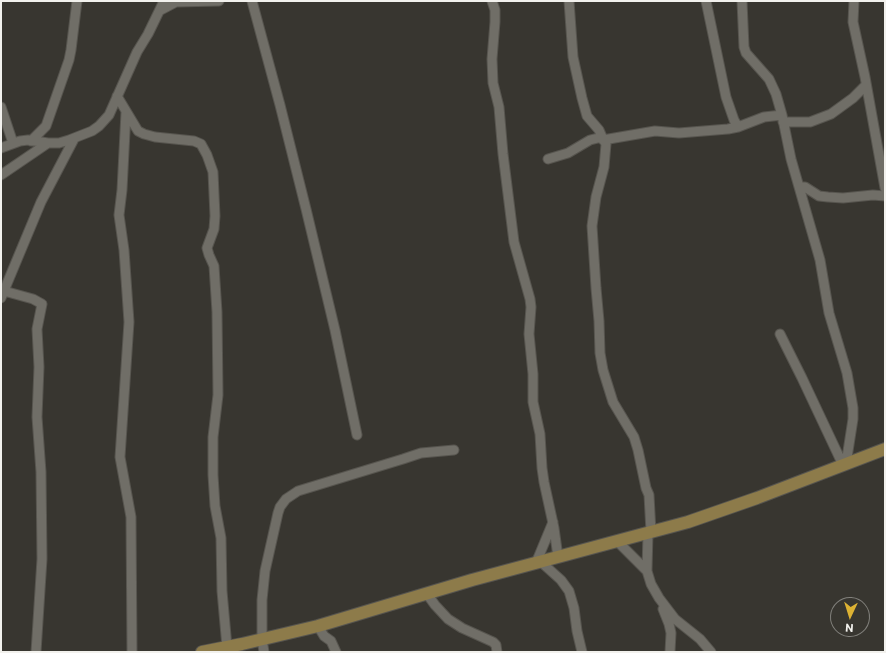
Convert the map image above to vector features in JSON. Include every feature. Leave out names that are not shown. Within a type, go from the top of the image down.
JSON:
[{"type":"main road","points":[[202,652],[318,626],[539,562],[688,522],[757,498],[885,449]]},
{"type":"street","points":[[1,175],[42,144],[46,126],[71,50],[77,1]]},
{"type":"street","points":[[1,148],[20,141],[42,144],[59,143],[74,139],[92,131],[99,126],[108,115],[137,52],[148,34],[164,1]]},
{"type":"street","points":[[159,11],[176,2],[219,1]]},
{"type":"street","points":[[252,1],[306,209],[337,338],[357,435]]},
{"type":"street","points":[[492,1],[495,10],[492,59],[493,83],[499,107],[503,154],[514,242],[530,299],[531,308],[529,334],[533,374],[533,402],[540,434],[544,482],[553,522],[558,557]]},
{"type":"street","points":[[569,1],[573,57],[582,98],[587,116],[599,130],[606,144],[604,167],[596,198],[592,226],[600,353],[604,374],[613,402],[634,437],[649,495],[650,532],[647,571],[651,584],[659,598],[675,619],[700,639],[711,652]]},
{"type":"street","points":[[706,1],[726,97],[738,127]]},
{"type":"street","points":[[742,1],[744,47],[746,53],[769,79],[783,119],[791,159],[820,260],[829,313],[850,387],[853,419],[845,464]]},
{"type":"street","points":[[854,1],[853,22],[885,188]]},
{"type":"street","points":[[548,159],[568,153],[590,140],[603,138],[655,131],[679,133],[738,127],[764,117],[810,122],[831,114],[853,98],[866,85]]},
{"type":"street","points":[[117,96],[138,131],[155,137],[194,141],[201,144],[213,172],[215,216],[214,229],[207,248],[214,266],[217,312],[218,395],[213,437],[213,475],[215,506],[221,538],[222,591],[227,647]]},
{"type":"street","points":[[853,98],[869,100]]},
{"type":"street","points":[[1,107],[13,143]]},
{"type":"street","points":[[126,111],[122,190],[119,215],[124,250],[130,322],[120,457],[131,517],[132,652]]},
{"type":"street","points":[[42,144],[46,126]]},
{"type":"street","points":[[36,652],[42,559],[41,472],[37,417],[39,367],[36,329],[42,304],[33,299],[3,295],[41,202],[74,139]]},
{"type":"street","points":[[799,187],[805,188],[819,196],[828,198],[885,196]]},
{"type":"street","points":[[780,334],[845,464]]},
{"type":"street","points":[[264,652],[262,639],[262,600],[265,571],[278,513],[280,507],[286,499],[298,491],[409,457],[436,451],[454,450]]},
{"type":"street","points":[[553,522],[539,562],[561,580],[569,591],[574,608],[582,652]]},
{"type":"street","points":[[617,541],[647,571]]},
{"type":"street","points":[[427,594],[448,619],[462,628],[493,642],[496,645],[497,652]]},
{"type":"street","points":[[659,598],[671,633],[670,652]]},
{"type":"street","points":[[318,626],[324,636],[331,641],[336,652]]}]
